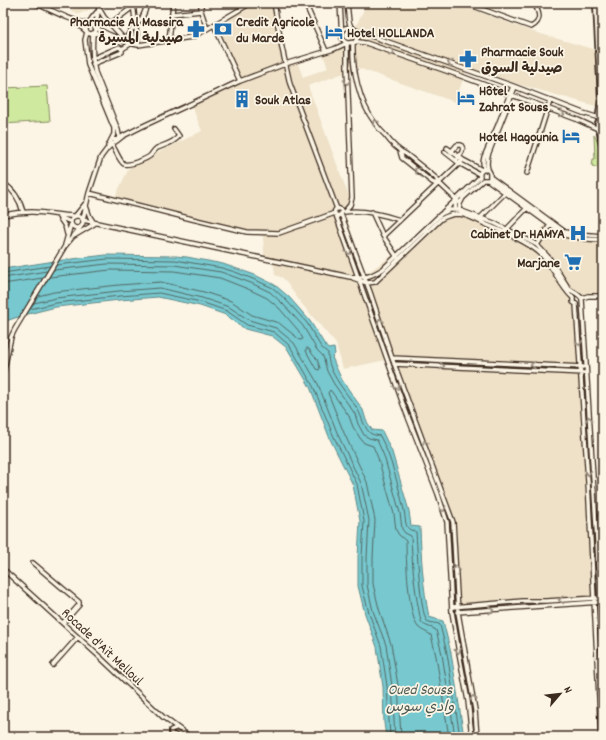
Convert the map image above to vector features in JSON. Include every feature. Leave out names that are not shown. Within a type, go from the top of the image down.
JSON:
[{"type":"main road","points":[[596,3],[601,98],[599,113],[602,119],[597,125],[603,147]]},
{"type":"main road","points":[[599,3],[603,56]]},
{"type":"street","points":[[35,3],[72,20],[88,25],[92,24],[110,35],[138,45],[192,37],[251,3]]},
{"type":"street","points":[[96,3],[98,10],[95,31],[93,34],[92,59],[95,72],[121,135]]},
{"type":"street","points":[[110,24],[133,5],[138,3]]},
{"type":"street","points":[[125,40],[131,30],[142,18],[147,3]]},
{"type":"street","points":[[169,41],[173,3]]},
{"type":"street","points":[[201,3],[201,12],[207,29]]},
{"type":"street","points":[[239,3],[240,9]]},
{"type":"street","points":[[274,3],[290,84],[389,364],[438,494],[447,522],[452,612],[458,653],[468,701],[472,737]]},
{"type":"street","points":[[305,3],[326,51]]},
{"type":"street","points":[[340,3],[342,38],[344,42],[347,43]]},
{"type":"street","points":[[347,3],[348,18],[351,27],[357,31],[602,119]]},
{"type":"street","points":[[465,3],[531,27],[536,24],[539,17],[534,3]]},
{"type":"street","points":[[133,5],[138,45]]},
{"type":"street","points":[[98,10],[125,40]]},
{"type":"street","points":[[3,374],[11,337],[65,246],[81,226],[89,192],[101,157],[111,142],[114,134],[114,128],[88,65],[85,40],[87,32],[86,29],[98,10]]},
{"type":"street","points":[[172,14],[201,12]]},
{"type":"street","points":[[72,20],[90,34],[110,35]]},
{"type":"street","points":[[214,25],[240,81]]},
{"type":"street","points":[[342,32],[346,28],[351,27]]},
{"type":"street","points":[[357,31],[358,35],[357,40],[354,43],[353,59],[356,77],[364,104],[374,123],[392,145],[400,151],[402,158],[432,182],[439,183],[460,203]]},
{"type":"street","points":[[93,64],[122,52],[122,49],[132,43]]},
{"type":"street","points":[[343,213],[350,205],[352,198],[347,43]]},
{"type":"street","points":[[114,134],[121,135],[240,81],[285,64],[337,48],[347,43],[366,43],[416,60],[576,119],[600,132]]},
{"type":"street","points":[[92,59],[119,47],[122,49]]},
{"type":"street","points":[[416,60],[418,52]]},
{"type":"street","points":[[458,212],[463,198],[483,173],[514,87]]},
{"type":"street","points":[[527,172],[550,101]]},
{"type":"street","points":[[111,142],[121,161],[129,165],[143,159],[158,148],[177,139],[178,136],[174,129]]},
{"type":"street","points":[[111,142],[118,140],[121,135]]},
{"type":"street","points":[[450,153],[457,144],[463,147],[463,150],[456,160]]},
{"type":"street","points":[[446,150],[460,163],[483,173],[490,173],[489,178]]},
{"type":"street","points":[[450,153],[458,156],[483,173],[526,209],[566,236],[603,240]]},
{"type":"street","points":[[383,236],[463,160]]},
{"type":"street","points":[[370,292],[375,282],[483,173]]},
{"type":"street","points":[[489,178],[565,232],[603,236]]},
{"type":"street","points":[[3,183],[18,198],[23,212]]},
{"type":"street","points":[[89,192],[247,232],[279,232],[336,212],[340,209],[343,213],[392,358],[453,522],[458,612],[474,704],[477,737]]},
{"type":"street","points":[[479,219],[505,192]]},
{"type":"street","points":[[456,200],[458,212]]},
{"type":"street","points":[[65,246],[72,218],[86,204]]},
{"type":"street","points":[[86,204],[90,217],[95,224]]},
{"type":"street","points":[[506,231],[526,209]]},
{"type":"street","points":[[3,215],[34,212],[53,215],[80,216],[83,220],[95,224],[350,277],[367,283],[375,282]]},
{"type":"street","points":[[343,213],[372,212],[400,220]]},
{"type":"street","points":[[372,212],[383,236],[398,258]]},
{"type":"street","points":[[359,279],[372,276],[398,258],[441,219],[458,212]]},
{"type":"street","points":[[441,214],[458,212],[479,219],[537,245],[549,258],[570,289],[582,299],[603,664]]},
{"type":"street","points":[[53,215],[71,223],[74,228],[95,224]]},
{"type":"street","points":[[59,217],[65,226],[68,235]]},
{"type":"street","points":[[72,238],[95,224]]},
{"type":"street","points":[[537,245],[550,225]]},
{"type":"street","points":[[506,231],[531,246],[542,255],[568,294],[573,298],[573,302],[576,304],[595,598],[601,737]]},
{"type":"street","points":[[573,298],[578,295]]},
{"type":"street","points":[[576,304],[579,304],[582,299],[588,296],[603,296]]},
{"type":"street","points":[[387,358],[586,367]]},
{"type":"street","points":[[389,364],[587,373]]},
{"type":"street","points":[[513,364],[513,369]]},
{"type":"street","points":[[33,563],[79,602],[79,605],[63,623]]},
{"type":"street","name":"Rocade d'Aït Melloul","points":[[3,569],[125,680],[163,717],[190,737]]},
{"type":"street","points":[[452,607],[600,597]]},
{"type":"street","points":[[452,612],[600,602]]},
{"type":"street","points":[[53,665],[78,637]]},
{"type":"street","points":[[170,737],[171,730],[176,728]]},
{"type":"street","points":[[171,732],[178,737]]},
{"type":"shaded area","points":[[87,3],[94,3],[89,10],[79,14],[70,10]]},
{"type":"shaded area","points":[[251,3],[274,3],[283,66],[297,61],[303,77],[328,68],[323,54],[346,46],[367,3],[457,3],[531,31],[596,50],[600,101],[599,107],[467,68],[455,102],[358,68],[308,86],[355,213],[345,214],[365,272],[370,271],[406,246],[442,215],[456,209],[531,242],[547,222],[565,235],[603,240],[603,299],[575,297],[580,308],[598,602],[454,609],[448,521],[391,359],[343,369],[336,344],[301,303],[283,278],[275,275],[274,266],[264,254],[263,236],[114,199],[130,166],[202,131],[191,104],[239,82],[214,25]]},
{"type":"green space","points":[[47,86],[50,121],[3,124],[3,88]]},
{"type":"green space","points":[[594,135],[598,142],[601,154],[602,166],[599,168],[592,166],[593,159],[595,159]]},
{"type":"water","name":"Oued Souss وادي سوس","points":[[106,255],[187,257],[223,264],[255,275],[275,285],[289,297],[310,321],[328,349],[334,348],[335,354],[332,357],[342,380],[363,410],[366,420],[372,430],[382,431],[392,452],[409,511],[411,526],[420,527],[425,594],[429,617],[443,621],[451,653],[464,737],[386,737],[383,687],[377,647],[365,614],[358,586],[360,521],[353,485],[330,439],[310,387],[287,348],[272,336],[245,329],[226,315],[200,306],[158,297],[56,307],[3,322],[3,269]]},
{"type":"place","name":"Pharmacie Al Massira صيدلية المسيرة","points":[[196,29]]},
{"type":"place","name":"Credit Agricole du Marde","points":[[223,29]]},
{"type":"place","name":"Hotel HOLLANDA","points":[[334,32]]},
{"type":"place","name":"Pharmacie Souk صيدلية السوق","points":[[468,59]]},
{"type":"place","name":"Hôtel Zahrat Souss","points":[[466,98]]},
{"type":"place","name":"Souk Atlas","points":[[242,99]]},
{"type":"place","name":"Hotel Hagounia","points":[[571,136]]},
{"type":"place","name":"Cabinet Dr HAMYA","points":[[578,233]]},
{"type":"place","name":"Marjane","points":[[573,262]]}]
